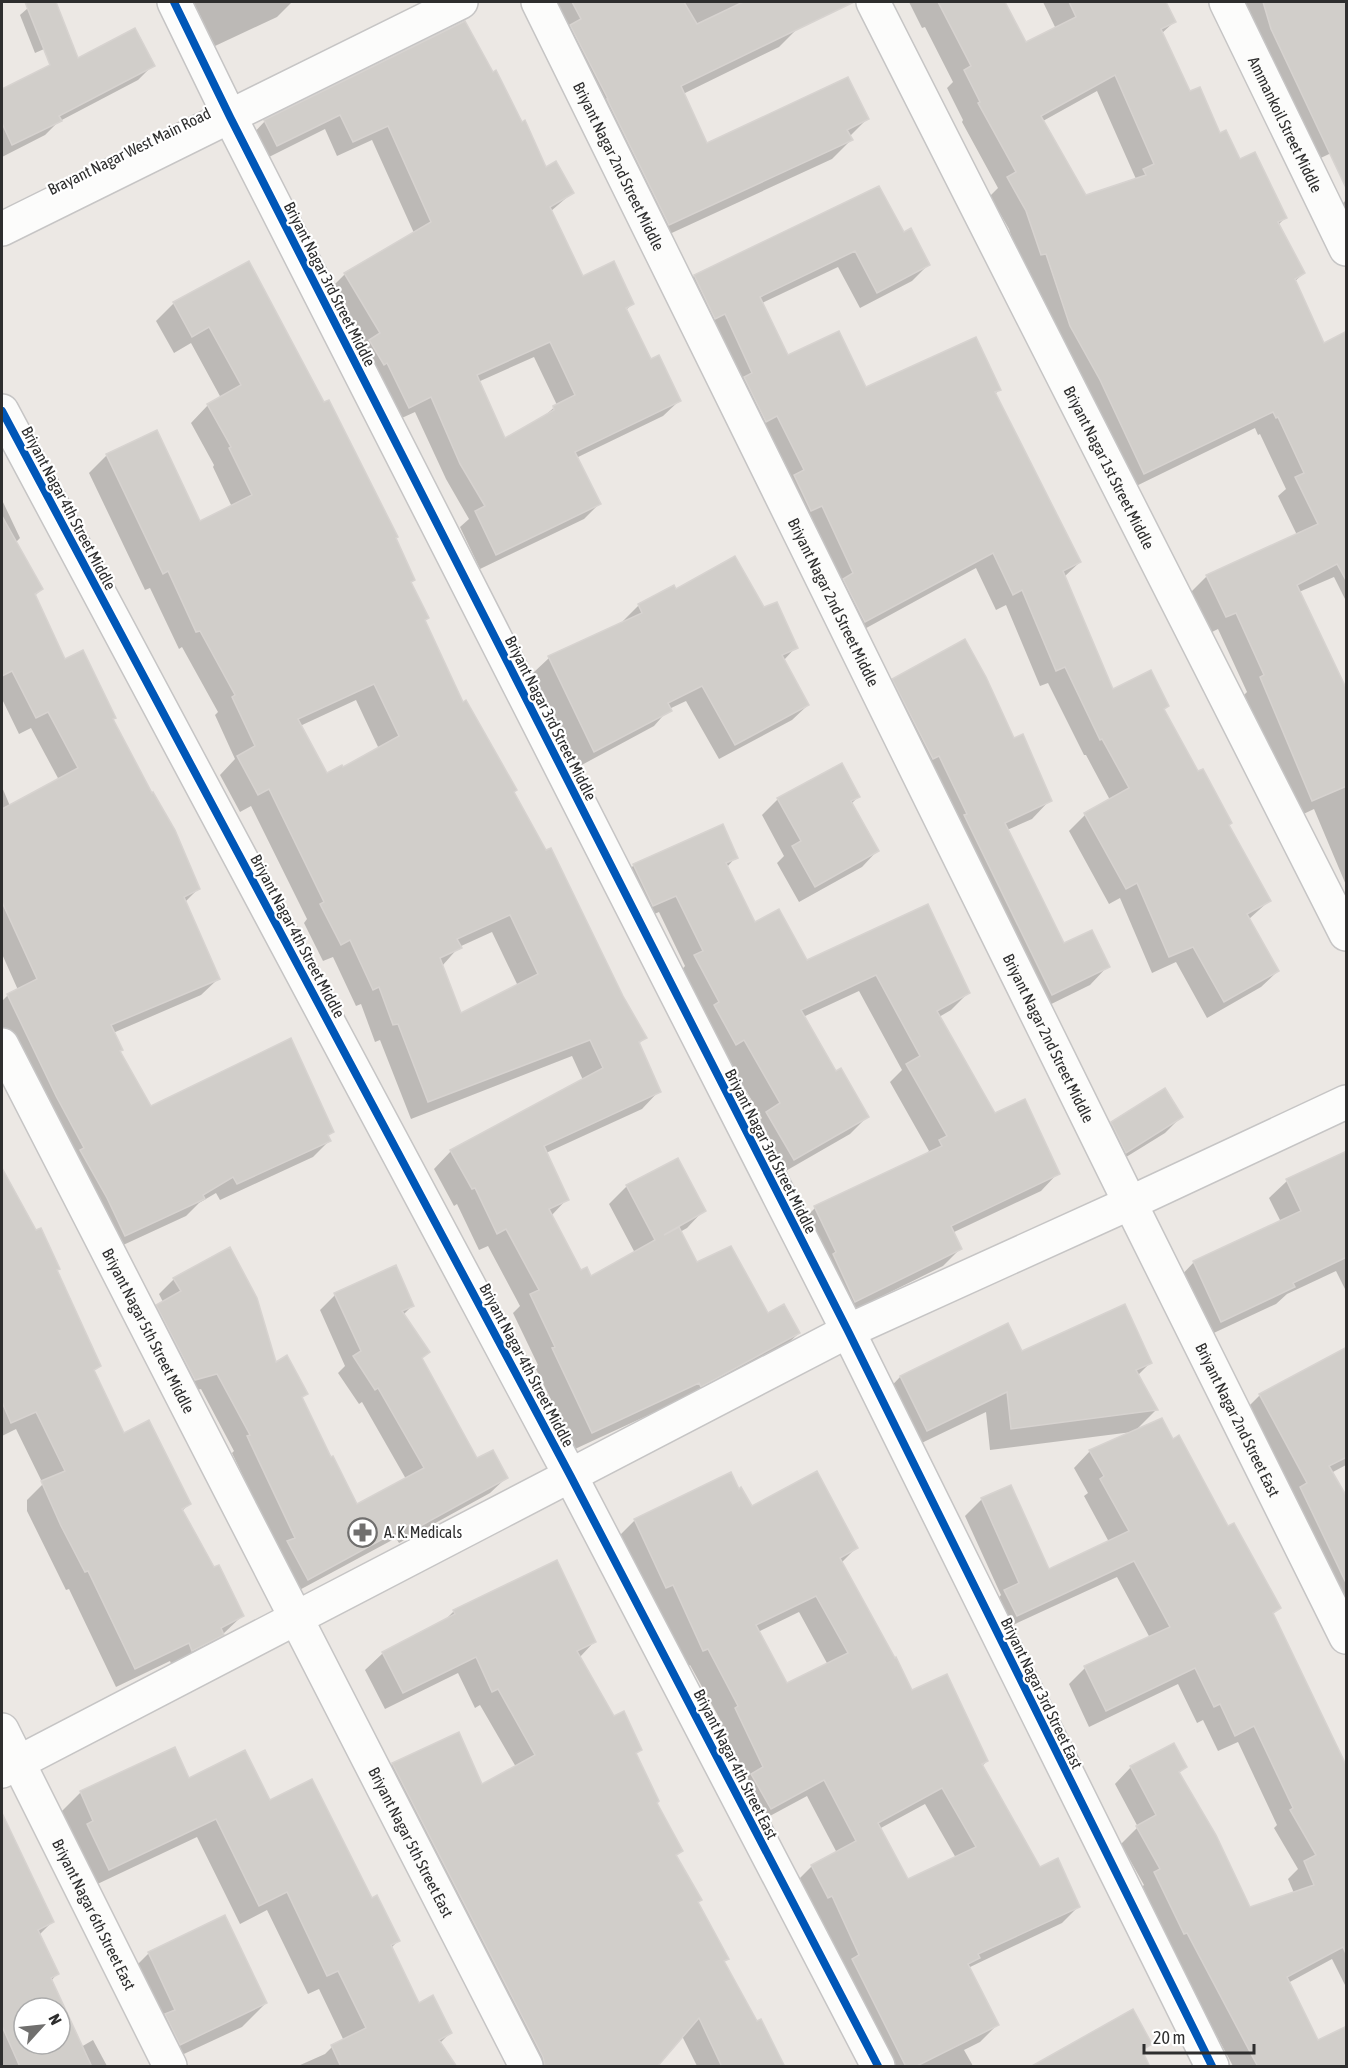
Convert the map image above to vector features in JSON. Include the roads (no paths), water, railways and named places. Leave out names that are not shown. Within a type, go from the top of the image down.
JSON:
[{"type":"street","name":"Briyant Nagar 3rd Street Middle","points":[[174,2],[230,117],[848,1331]]},
{"type":"street","name":"Brayant Nagar West Main Road","points":[[2,229],[461,2]]},
{"type":"street","name":"Briyant Nagar 2nd Street Middle","points":[[538,2],[1130,1203]]},
{"type":"street","name":"Briyant Nagar 1st Street Middle","points":[[873,2],[1347,934]]},
{"type":"street","name":"Ammankoil Street Middle","points":[[1226,2],[1347,249]]},
{"type":"street","name":"Briyant Nagar 4th Street Middle","points":[[2,411],[570,1475]]},
{"type":"street","name":"Briyant Nagar 5th Street Middle","points":[[2,1045],[295,1617]]},
{"type":"street","points":[[9,1766],[848,1331],[1347,1102]]},
{"type":"street","name":"Briyant Nagar 2nd Street East","points":[[1130,1203],[1347,1637]]},
{"type":"street","name":"Briyant Nagar 3rd Street East","points":[[848,1331],[1212,2067]]},
{"type":"street","name":"Briyant Nagar 4th Street East","points":[[570,1475],[878,2067]]},
{"type":"street","name":"Briyant Nagar 5th Street East","points":[[295,1617],[526,2067]]},
{"type":"street","name":"Briyant Nagar 6th Street East","points":[[2,1730],[9,1766],[170,2067]]},
{"type":"place","name":"A. K. Medicals","points":[[363,1532]]}]
